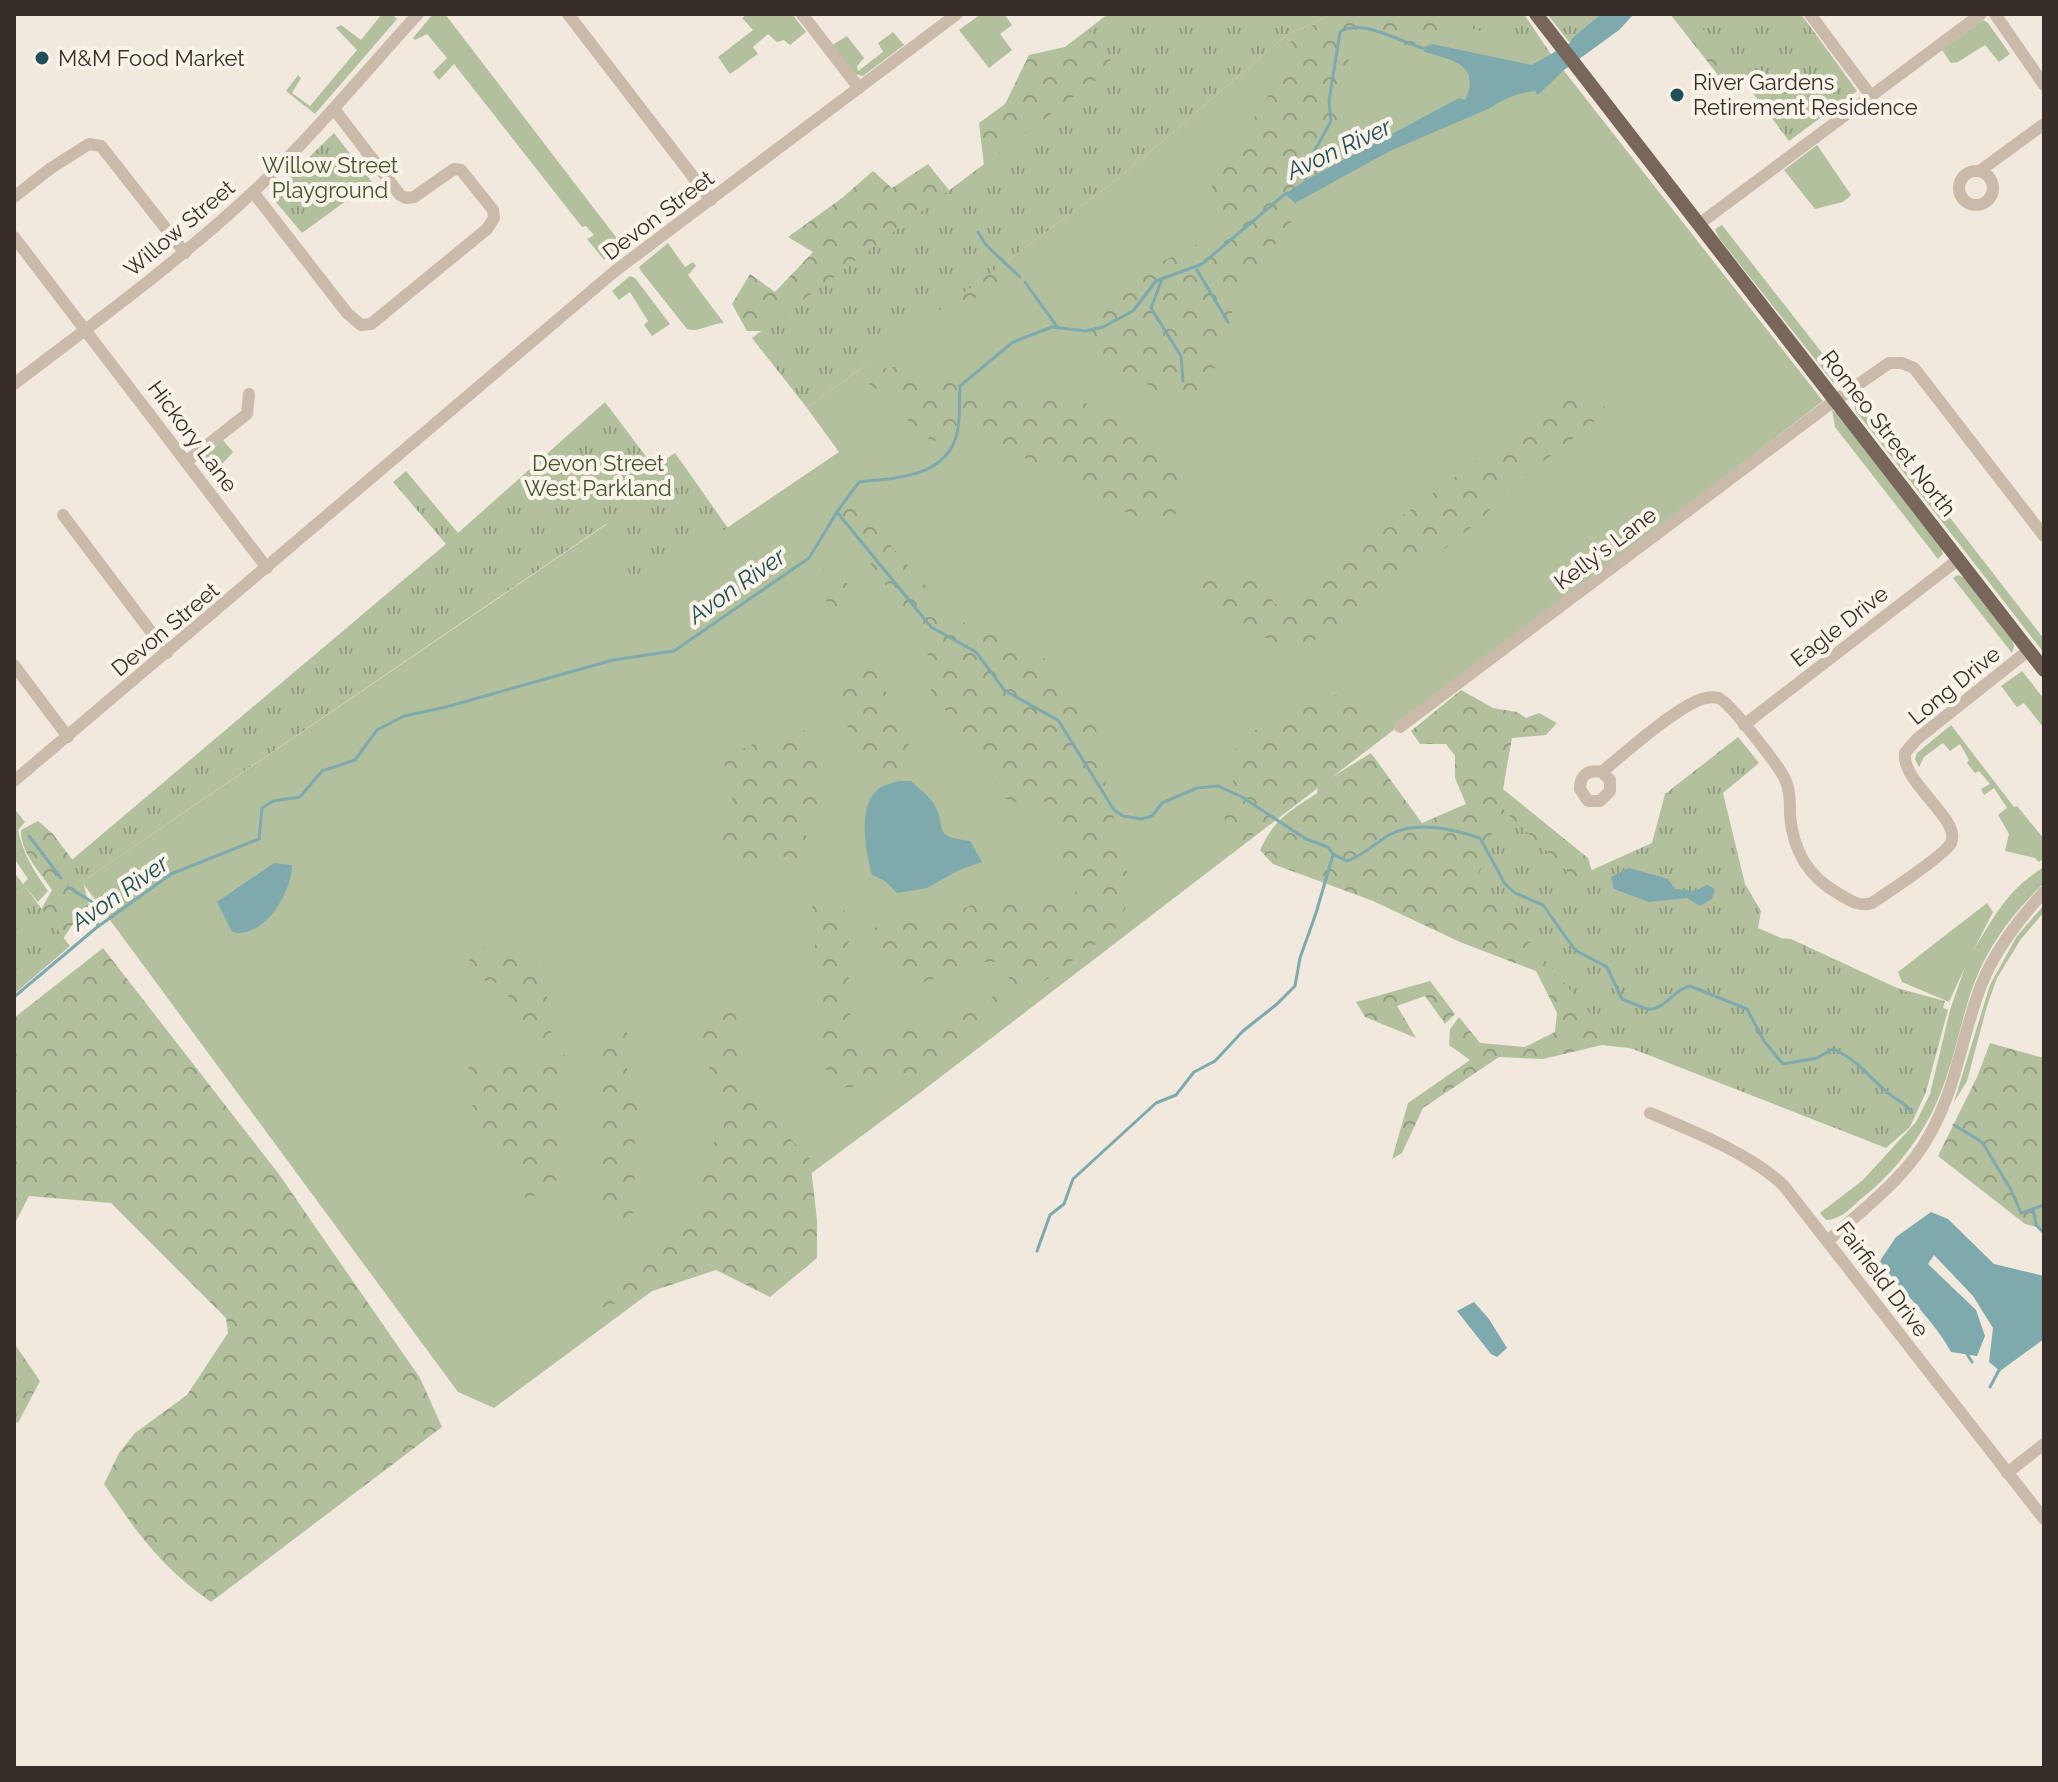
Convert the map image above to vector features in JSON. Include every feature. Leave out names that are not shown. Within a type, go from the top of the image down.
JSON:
[{"type":"main road","name":"Romeo Street North","points":[[1536,14],[2044,670]]},
{"type":"street","name":"Willow Street","points":[[14,384],[185,253],[253,192],[334,109],[418,14]]},
{"type":"street","points":[[568,14],[711,200]]},
{"type":"street","points":[[802,14],[859,88]]},
{"type":"street","points":[[1810,14],[1871,96]]},
{"type":"street","points":[[1699,224],[1981,14]]},
{"type":"street","points":[[1995,14],[2044,85]]},
{"type":"street","name":"Devon Street","points":[[14,781],[615,271],[951,16]]},
{"type":"street","points":[[253,192],[347,313],[361,325],[373,323],[487,229],[494,218],[493,210],[461,170],[449,172],[414,197],[406,198],[400,195],[334,109]]},
{"type":"street","points":[[1981,170],[2044,124]]},
{"type":"street","points":[[14,197],[89,144],[101,146],[185,253]]},
{"type":"street","name":"Hickory Lane","points":[[14,237],[267,568]]},
{"type":"street","name":"Kelly's Lane","points":[[1400,727],[1889,363],[1902,363],[1914,368],[2044,536]]},
{"type":"street","points":[[187,461],[247,414],[249,394]]},
{"type":"street","points":[[63,515],[167,653]]},
{"type":"street","name":"Eagle Drive","points":[[1744,725],[1959,559]]},
{"type":"street","name":"Long Drive","points":[[1602,772],[1686,706],[1700,699],[1720,699],[1784,778],[1790,794],[1792,828],[1806,868],[1822,885],[1865,906],[1914,873],[1951,842],[1951,828],[1906,769],[1905,753],[1917,739],[2029,650]]},
{"type":"street","points":[[14,665],[68,737]]},
{"type":"street","points":[[1829,1240],[1894,1180],[1930,1136],[1957,1070],[1981,984],[2012,931],[2044,892]]},
{"type":"street","name":"Fairfield Drive","points":[[1650,1113],[1772,1174],[1829,1240],[2044,1519]]},
{"type":"street","points":[[2007,1473],[2044,1444]]},
{"type":"green space","points":[[382,14],[392,14],[397,19],[315,114],[286,91],[298,75],[301,78],[292,93],[310,106],[357,50],[336,28],[341,25],[361,40]]},
{"type":"green space","points":[[433,14],[445,14],[622,245],[604,260],[587,239],[594,235],[586,226],[582,227],[454,64],[439,80],[433,72],[447,58],[427,34],[415,40],[413,38]]},
{"type":"green space","points":[[747,14],[792,14],[806,32],[790,45],[784,40],[777,42],[768,34],[753,47],[758,54],[730,74],[718,57],[753,30],[742,18]]},
{"type":"green space","points":[[981,14],[1004,14],[1012,25],[1000,34],[1012,50],[989,68],[959,30]]},
{"type":"green space","points":[[1108,14],[1224,14],[985,174],[979,123],[1005,104],[1029,55],[1065,47]]},
{"type":"green space","points":[[1111,14],[1333,14],[1288,34],[1118,179],[807,408],[752,338],[1115,66],[1089,31]]},
{"type":"green space","points":[[1333,14],[1524,14],[1550,53],[1823,401],[921,1092],[494,1408],[458,1392],[82,882],[607,524],[638,588],[839,452],[807,408],[1118,179],[1288,34]]},
{"type":"green space","points":[[1342,14],[1383,14],[1444,22],[1449,37],[1422,48],[1369,39],[1350,49],[1341,113],[1388,136],[1285,194],[1297,214],[1259,267],[1226,323],[1215,367],[1200,392],[1170,401],[1140,379],[1106,368],[1088,357],[1087,316],[1133,276],[1212,240],[1224,220],[1210,189],[1276,83],[1281,51],[1306,28]]},
{"type":"green space","points":[[1420,14],[1521,14],[1548,50]]},
{"type":"green space","points":[[1547,14],[1601,14],[1570,43]]},
{"type":"green space","points":[[1670,14],[1695,14],[1742,74],[1729,78],[1718,75]]},
{"type":"green space","points":[[1693,14],[1801,14],[1857,91],[1789,141]]},
{"type":"green space","points":[[1983,20],[2010,54],[1999,62],[1985,45],[1951,63],[1942,50]]},
{"type":"green space","points":[[893,32],[904,45],[863,76],[855,74],[833,47],[847,36],[864,58],[857,66],[858,71],[883,52],[878,43]]},
{"type":"green space","name":"Willow Street Playground","points":[[334,133],[372,182],[302,233],[270,195]]},
{"type":"green space","points":[[1817,145],[1851,195],[1843,202],[1815,209],[1784,170]]},
{"type":"green space","points":[[928,164],[1009,265],[1014,283],[988,295],[962,301],[832,387],[773,331],[747,331],[732,304],[750,274],[775,292],[813,252],[788,237],[873,171],[892,188]]},
{"type":"green space","points":[[1722,225],[1845,385],[1833,382],[1719,238],[1715,229]]},
{"type":"green space","points":[[668,243],[685,267],[693,262],[696,266],[688,275],[724,323],[696,330],[687,329],[641,271],[639,267]]},
{"type":"green space","points":[[630,276],[635,278],[670,324],[652,336],[644,325],[648,321],[630,292],[619,300],[612,291]]},
{"type":"green space","points":[[900,366],[992,396],[1056,391],[1074,397],[1106,413],[1171,461],[1181,480],[1183,507],[1165,524],[1129,514],[977,432],[933,441],[916,431],[895,402],[869,384],[882,369]]},
{"type":"green space","points":[[1567,394],[1593,396],[1608,411],[1514,484],[1480,520],[1424,565],[1312,642],[1294,649],[1279,647],[1207,598],[1199,588],[1205,578],[1215,574],[1256,579],[1280,610],[1289,606],[1392,524]]},
{"type":"green space","points":[[1854,398],[1858,399],[2044,639],[2044,653],[1855,410]]},
{"type":"green space","name":"Devon Street West Parkland","points":[[605,402],[654,467],[675,453],[728,528],[637,589],[606,524],[82,882],[68,863],[446,544],[393,482],[406,471],[458,533]]},
{"type":"green space","points":[[1832,410],[1941,547],[1943,554],[1938,559],[1835,427]]},
{"type":"green space","points":[[223,440],[233,452],[222,464],[234,481],[225,487],[202,458]]},
{"type":"green space","points":[[841,501],[849,501],[864,515],[956,620],[1031,644],[1089,709],[1099,739],[1101,763],[1128,877],[1129,901],[1115,930],[914,1075],[894,1071],[884,1063],[882,1043],[893,1024],[930,1021],[962,1012],[996,995],[1010,981],[1002,962],[976,962],[919,984],[902,978],[887,964],[873,928],[943,918],[987,898],[1012,894],[1061,905],[1074,898],[1077,886],[1056,847],[1063,820],[1050,801],[1023,805],[1001,797],[984,749],[961,732],[927,685],[924,670],[929,660],[922,636],[842,524]]},
{"type":"green space","points":[[823,569],[858,590],[842,609],[831,607],[819,591]]},
{"type":"green space","points":[[1958,575],[1965,578],[2011,636],[2014,646],[2012,653],[1953,578]]},
{"type":"green space","points":[[853,663],[877,671],[915,760],[874,779],[850,745],[841,679]]},
{"type":"green space","points":[[2022,671],[2044,699],[2044,728],[2024,703],[2017,707],[2001,686]]},
{"type":"green space","points":[[1461,690],[1493,708],[1517,712],[1526,718],[1539,713],[1557,723],[1546,735],[1512,738],[1503,789],[1588,858],[1598,891],[1709,933],[1791,939],[1897,988],[1945,1001],[1918,1093],[1602,1045],[1543,1059],[1499,1057],[1423,1108],[1402,1153],[1392,1159],[1408,1103],[1470,1060],[1449,1045],[1450,1029],[1459,1017],[1480,1043],[1525,1047],[1555,1032],[1557,1013],[1536,971],[1460,942],[1373,901],[1273,864],[1260,850],[1271,830],[1298,805],[1317,793],[1318,787],[1233,850],[1224,811],[1234,787],[1232,769],[1238,741],[1314,699],[1332,695],[1355,699],[1373,721],[1390,720],[1398,726],[1329,779],[1371,753],[1422,823],[1466,804],[1455,778],[1455,756],[1446,744],[1420,744],[1411,731]]},
{"type":"green space","points":[[795,719],[811,740],[825,798],[822,827],[804,833],[821,856],[817,861],[770,855],[747,867],[723,841],[722,829],[733,804],[724,763],[728,756],[778,732]]},
{"type":"green space","points":[[1951,725],[2014,807],[2017,806],[2044,839],[2044,858],[2039,862],[2035,858],[2005,851],[2009,834],[1998,815],[2007,808],[1994,788],[1984,795],[1981,789],[1990,784],[1967,763],[1969,760],[1960,744],[1950,751],[1943,743],[1924,757],[1919,767],[1915,759],[1917,753]]},
{"type":"green space","points":[[1738,737],[1759,763],[1723,793],[1745,884],[1761,911],[1758,928],[1948,1010],[1926,1092],[1910,1127],[1886,1148],[1615,1042],[1476,880],[1501,807],[1574,878],[1652,843],[1665,794]]},
{"type":"green space","points":[[14,808],[25,822],[18,830],[23,847],[48,891],[38,902],[23,884],[28,879],[14,858]]},
{"type":"green space","points":[[38,821],[53,834],[80,870],[93,920],[73,924],[56,949],[37,917],[52,890],[32,862],[22,838],[21,830]]},
{"type":"green space","points":[[2044,867],[2044,883],[2009,921],[1982,965],[1945,1081],[1922,1131],[1875,1187],[1845,1213],[1826,1220],[1820,1213],[1863,1180],[1916,1122],[1930,1094],[1950,1010],[1965,967],[1949,1002],[1902,982],[1898,972],[1987,903],[1993,912],[1973,951],[2011,894]]},
{"type":"green space","points":[[14,872],[70,946],[14,994]]},
{"type":"green space","points":[[822,899],[839,906],[850,923],[847,1005],[879,1073],[881,1100],[861,1104],[857,1086],[834,1089],[824,1065],[812,906]]},
{"type":"green space","points":[[2044,905],[2044,912],[2021,939],[1997,978],[1967,1081],[1954,1102],[1990,985],[2017,936]]},
{"type":"green space","points":[[477,947],[542,953],[552,1043],[519,1043],[506,985],[461,975]]},
{"type":"green space","points":[[103,948],[278,1173],[420,1378],[442,1427],[211,1602],[178,1576],[152,1549],[104,1484],[119,1453],[135,1433],[187,1395],[228,1333],[226,1318],[111,1203],[29,1196],[14,1225],[14,1018]]},
{"type":"green space","points":[[1430,981],[1455,1014],[1445,1024],[1425,996],[1397,1006],[1416,1038],[1365,1017],[1356,1002]]},
{"type":"green space","points":[[695,1010],[736,1013],[742,1085],[810,1159],[817,1220],[817,1258],[770,1297],[716,1270],[598,1309],[589,1298],[655,1249],[698,1211],[698,1166],[724,1128]]},
{"type":"green space","points":[[627,1032],[627,1075],[641,1104],[635,1139],[634,1212],[622,1224],[602,1217],[603,1150],[598,1038]]},
{"type":"green space","points":[[1990,1043],[2044,1058],[2044,1229],[2025,1224],[1938,1156],[1977,1077]]},
{"type":"green space","points":[[567,1055],[557,1120],[560,1178],[526,1201],[516,1162],[480,1138],[466,1107],[490,1100],[464,1061]]},
{"type":"green space","points":[[14,1343],[40,1381],[18,1423],[14,1421]]},
{"type":"water","name":"Avon River","points":[[1601,14],[1634,14],[1619,30],[1564,70],[1538,95],[1535,91],[1505,99],[1390,151],[1295,203],[1285,194],[1459,98],[1465,100],[1470,79],[1467,72],[1454,61],[1425,52],[1422,48],[1432,44],[1532,65],[1570,43]]},
{"type":"water","points":[[899,781],[911,781],[926,795],[934,804],[945,834],[970,841],[982,862],[959,870],[927,888],[897,893],[885,881],[872,875],[866,844],[867,809],[877,790]]},
{"type":"water","points":[[274,863],[292,865],[281,901],[265,922],[254,929],[243,933],[232,932],[217,902]]},
{"type":"water","points":[[1629,868],[1668,879],[1675,889],[1695,891],[1707,885],[1715,889],[1712,899],[1700,906],[1687,898],[1649,902],[1614,889],[1611,877]]},
{"type":"water","points":[[1931,1212],[1948,1219],[1994,1264],[2044,1276],[2044,1339],[2000,1371],[1989,1362],[1993,1328],[1973,1296],[1934,1255],[1928,1264],[1976,1310],[1985,1336],[1977,1356],[1951,1352],[1880,1261],[1896,1237]]},
{"type":"water","points":[[1474,1302],[1507,1348],[1497,1357],[1491,1354],[1457,1311]]},
{"type":"waterway","points":[[1305,182],[1309,161],[1331,121],[1329,101],[1340,32],[1349,28],[1369,29],[1422,48]]},
{"type":"waterway","name":"Avon River","points":[[14,997],[96,928],[171,874],[259,839],[262,808],[273,801],[300,797],[322,771],[355,760],[377,730],[404,716],[613,660],[674,651],[809,558],[859,482],[902,477],[940,461],[950,451],[958,431],[960,386],[1013,342],[1052,327],[1086,331],[1103,327],[1133,311],[1156,281],[1202,264],[1288,193]]},
{"type":"waterway","points":[[978,232],[986,245],[1020,277]]},
{"type":"waterway","points":[[1197,270],[1228,322]]},
{"type":"waterway","points":[[1162,279],[1151,308],[1181,356],[1183,381]]},
{"type":"waterway","points":[[1025,282],[1057,327]]},
{"type":"waterway","points":[[837,512],[931,627],[976,652],[1005,691],[1058,720],[1114,810],[1123,816],[1141,819],[1152,816],[1162,803],[1197,788],[1218,786],[1242,797],[1306,839],[1328,847],[1333,854],[1347,861],[1389,835],[1411,828],[1446,829],[1480,838],[1505,884],[1515,893],[1543,905],[1575,950],[1607,967],[1622,999],[1654,1009],[1690,986],[1747,1009],[1764,1041],[1783,1064],[1817,1058],[1833,1049],[1857,1064],[1912,1112]]},
{"type":"waterway","points":[[29,836],[61,878]]},
{"type":"waterway","points":[[1037,1251],[1050,1215],[1064,1204],[1073,1179],[1156,1103],[1176,1095],[1194,1072],[1215,1061],[1243,1031],[1295,986],[1300,958],[1333,855]]},
{"type":"waterway","points":[[68,887],[92,902],[98,926]]},
{"type":"waterway","points":[[1954,1125],[1982,1142],[2021,1213],[2044,1205]]},
{"type":"waterway","points":[[2033,1209],[2036,1225],[2044,1233]]},
{"type":"waterway","points":[[1967,1354],[1972,1362]]},
{"type":"waterway","points":[[1990,1387],[1999,1370]]},
{"type":"place","name":"M&M Food Market","points":[[42,58]]},
{"type":"place","name":"River Gardens Retirement Residence","points":[[1677,95]]}]
